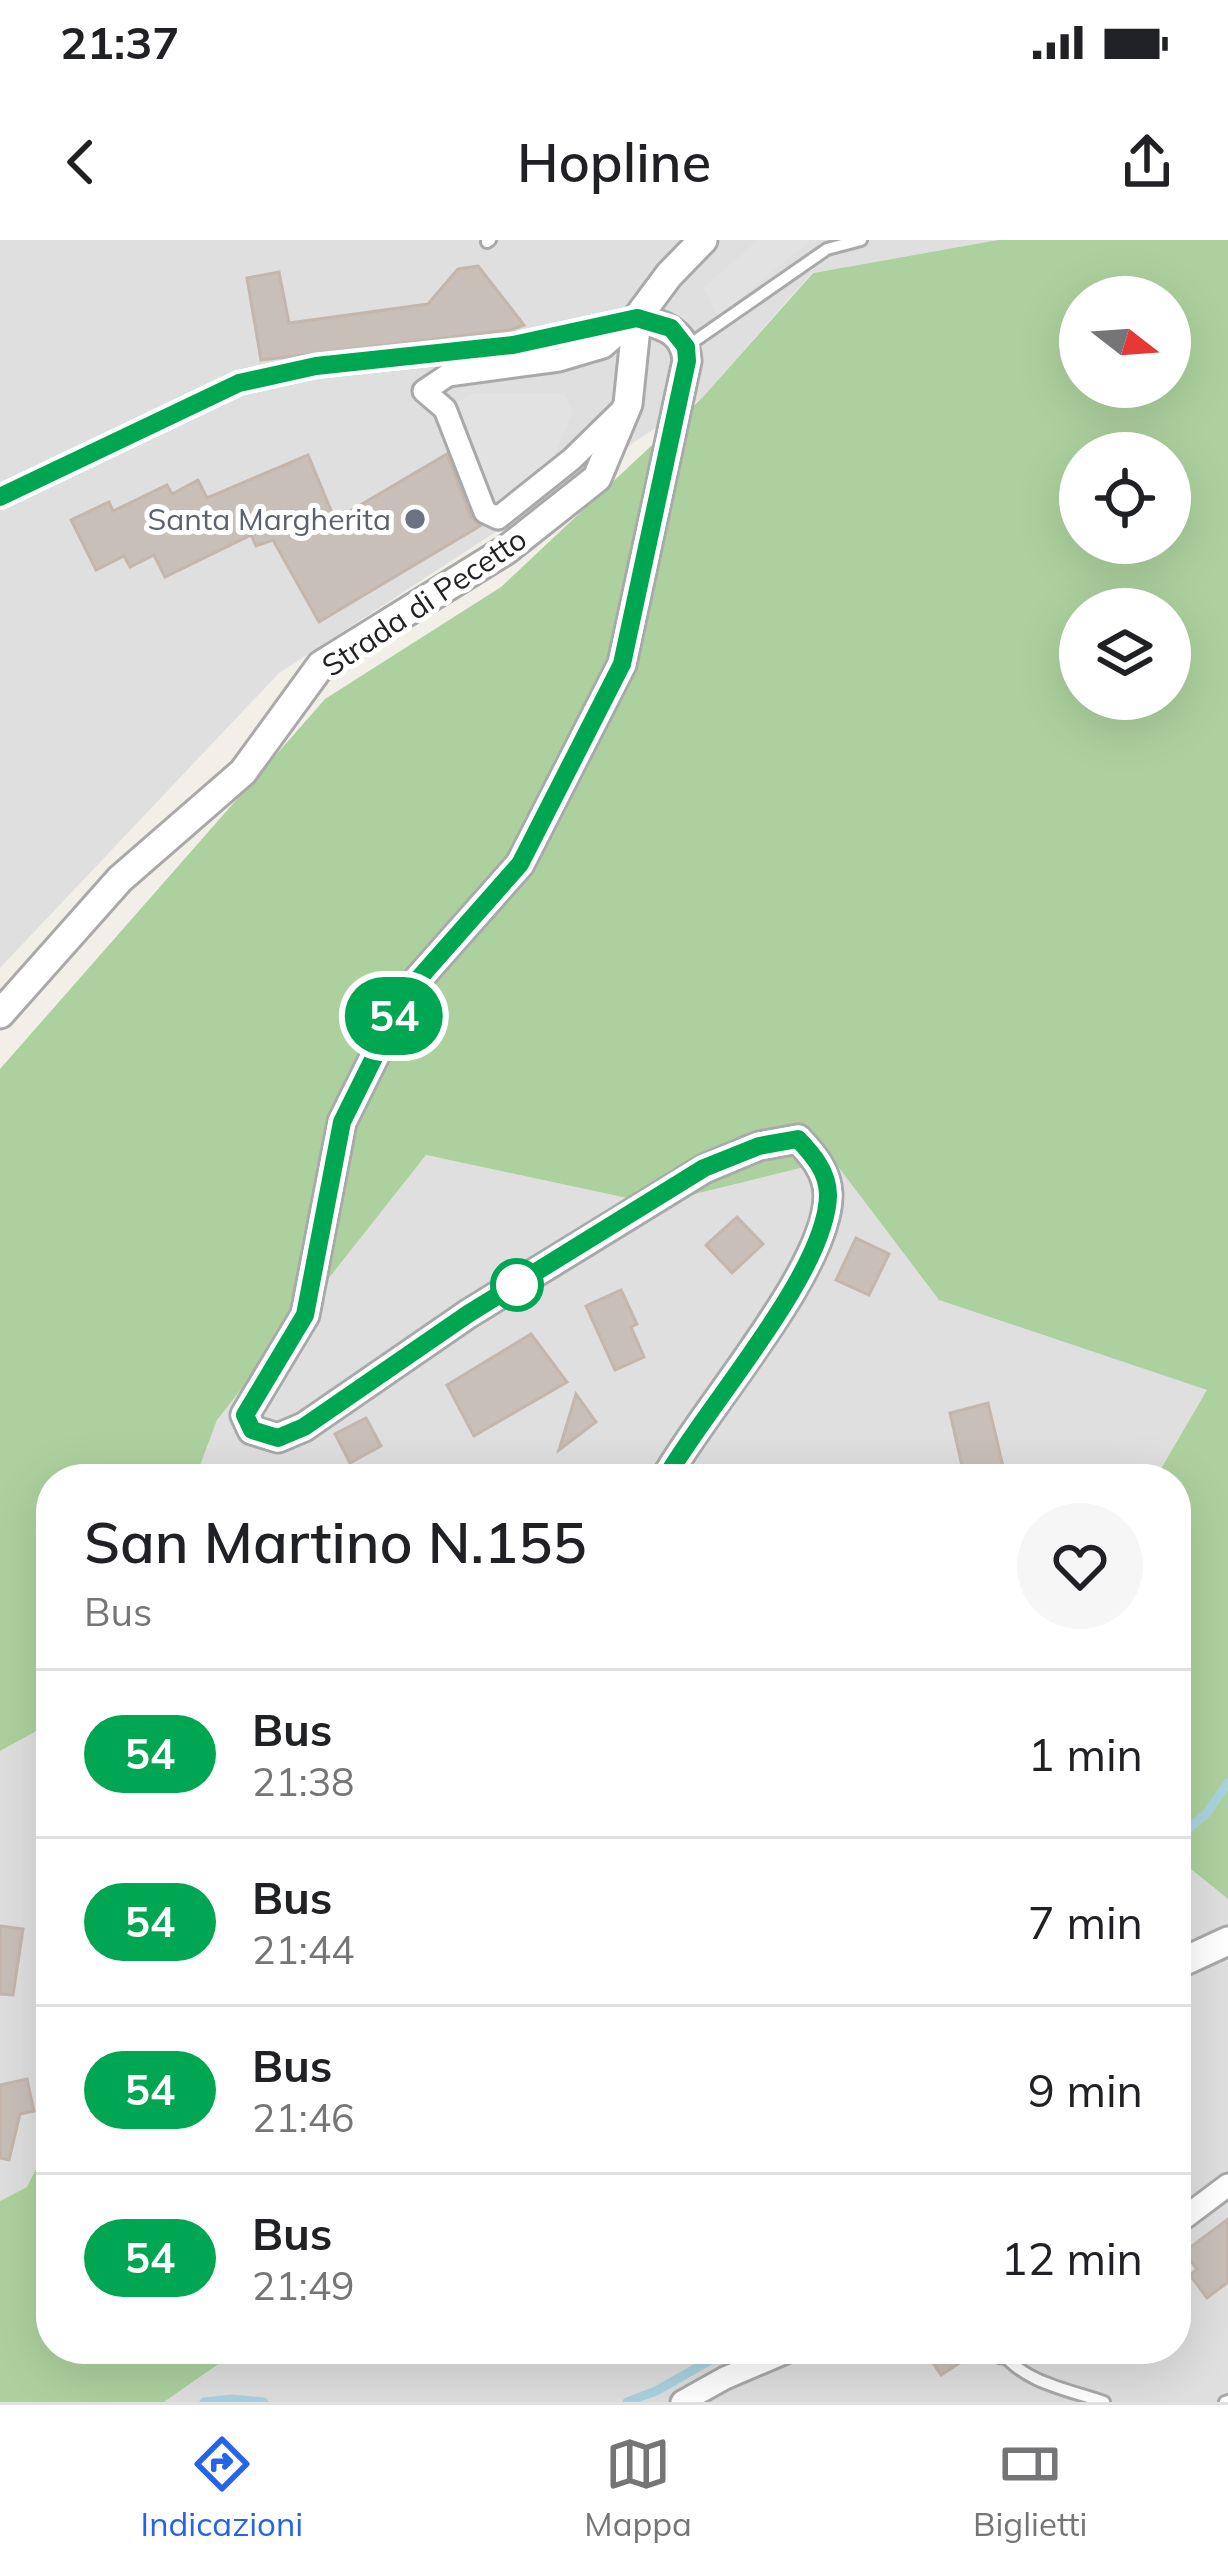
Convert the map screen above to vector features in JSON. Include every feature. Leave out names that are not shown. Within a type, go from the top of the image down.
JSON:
[{"type":"street","points":[[628,404],[572,459],[498,518],[485,512],[445,409],[424,391],[448,375],[559,360],[603,347],[637,318],[703,240]]},
{"type":"street","points":[[0,497],[239,383],[316,366],[513,345],[637,318],[671,328],[686,347],[687,361],[622,664],[520,864],[406,993],[342,1122],[305,1315],[245,1415],[252,1430],[278,1438],[304,1427],[468,1314],[704,1168],[759,1146],[798,1139],[820,1163],[828,1192],[823,1226],[799,1279],[675,1464]]},
{"type":"street","name":"Strada di Pecetto","points":[[0,1014],[120,880],[243,772],[321,665],[506,550],[597,478],[628,404],[637,318]]},
{"type":"street","points":[[1191,1958],[1228,1941]]},
{"type":"street","points":[[1191,2213],[1228,2186]]},
{"type":"street","points":[[682,2402],[758,2364]]},
{"type":"lane","points":[[686,347],[827,249],[861,240]]},
{"type":"lane","points":[[1013,2364],[1040,2381],[1104,2402]]},
{"type":"shaded area","points":[[0,240],[998,240],[812,273],[702,398],[279,673],[0,968]]},
{"type":"shaded area","points":[[758,240],[811,240],[718,317],[703,288]]},
{"type":"shaded area","points":[[473,393],[563,393],[573,411],[553,458],[485,512],[445,409]]},
{"type":"shaded area","points":[[426,1155],[655,1204],[833,1160],[939,1300],[1208,1390],[1164,1464],[201,1464],[217,1420]]},
{"type":"shaded area","points":[[36,1731],[36,2169],[27,2187],[0,2201],[0,1751]]},
{"type":"shaded area","points":[[1191,1869],[1228,1899],[1228,2402],[164,2402],[218,2364],[1191,2364]]},
{"type":"green space","points":[[998,240],[1228,240],[1228,1899],[1191,1869],[1191,1464],[1164,1464],[1207,1390],[939,1300],[833,1160],[655,1204],[426,1155],[217,1420],[201,1464],[36,1464],[36,1731],[0,1751],[0,1069],[325,699],[501,587],[702,398],[813,273]]},
{"type":"green space","points":[[36,2169],[36,2364],[218,2364],[164,2402],[0,2402],[0,2201],[27,2187]]},
{"type":"building","points":[[478,266],[524,325],[261,360],[247,278],[279,272],[289,323],[428,304],[458,269]]},
{"type":"building","points":[[447,454],[471,517],[480,526],[319,622],[273,540],[256,546],[251,535],[165,577],[154,555],[130,567],[124,556],[96,570],[71,520],[109,502],[113,511],[167,485],[172,494],[198,480],[207,498],[308,455],[335,520]]},
{"type":"building","points":[[737,1217],[763,1244],[732,1273],[706,1245]]},
{"type":"building","points":[[856,1238],[889,1254],[869,1295],[836,1280]]},
{"type":"building","points":[[621,1290],[637,1324],[631,1327],[644,1357],[615,1370],[586,1306]]},
{"type":"building","points":[[531,1334],[567,1382],[474,1436],[447,1385]]},
{"type":"building","points":[[576,1394],[596,1422],[559,1450]]},
{"type":"building","points":[[988,1403],[1002,1464],[962,1464],[950,1413]]},
{"type":"building","points":[[366,1418],[381,1446],[350,1463],[335,1434]]},
{"type":"building","points":[[0,1926],[23,1929],[13,1995],[0,1994]]},
{"type":"building","points":[[27,2079],[34,2111],[20,2114],[9,2160],[0,2158],[0,2085]]},
{"type":"building","points":[[1228,2219],[1228,2282],[1207,2298],[1191,2276],[1197,2269],[1191,2261],[1191,2247]]},
{"type":"building","points":[[934,2364],[958,2364],[941,2375]]},
{"type":"waterway","points":[[1191,1826],[1228,1783]]},
{"type":"waterway","points":[[627,2402],[704,2364]]},
{"type":"waterway","points":[[204,2402],[264,2402]]},
{"type":"bus line","name":"54","points":[[0,497],[239,383],[316,366],[513,345],[637,318],[671,328],[686,347],[687,361],[622,664],[520,864],[406,993],[342,1122],[305,1315],[245,1415],[252,1430],[278,1438],[304,1427],[468,1314],[704,1168],[759,1146],[798,1139],[820,1163],[828,1192],[823,1226],[799,1279],[675,1464]]},
{"type":"place","name":"Santa Margherita","points":[[415,519]]}]
